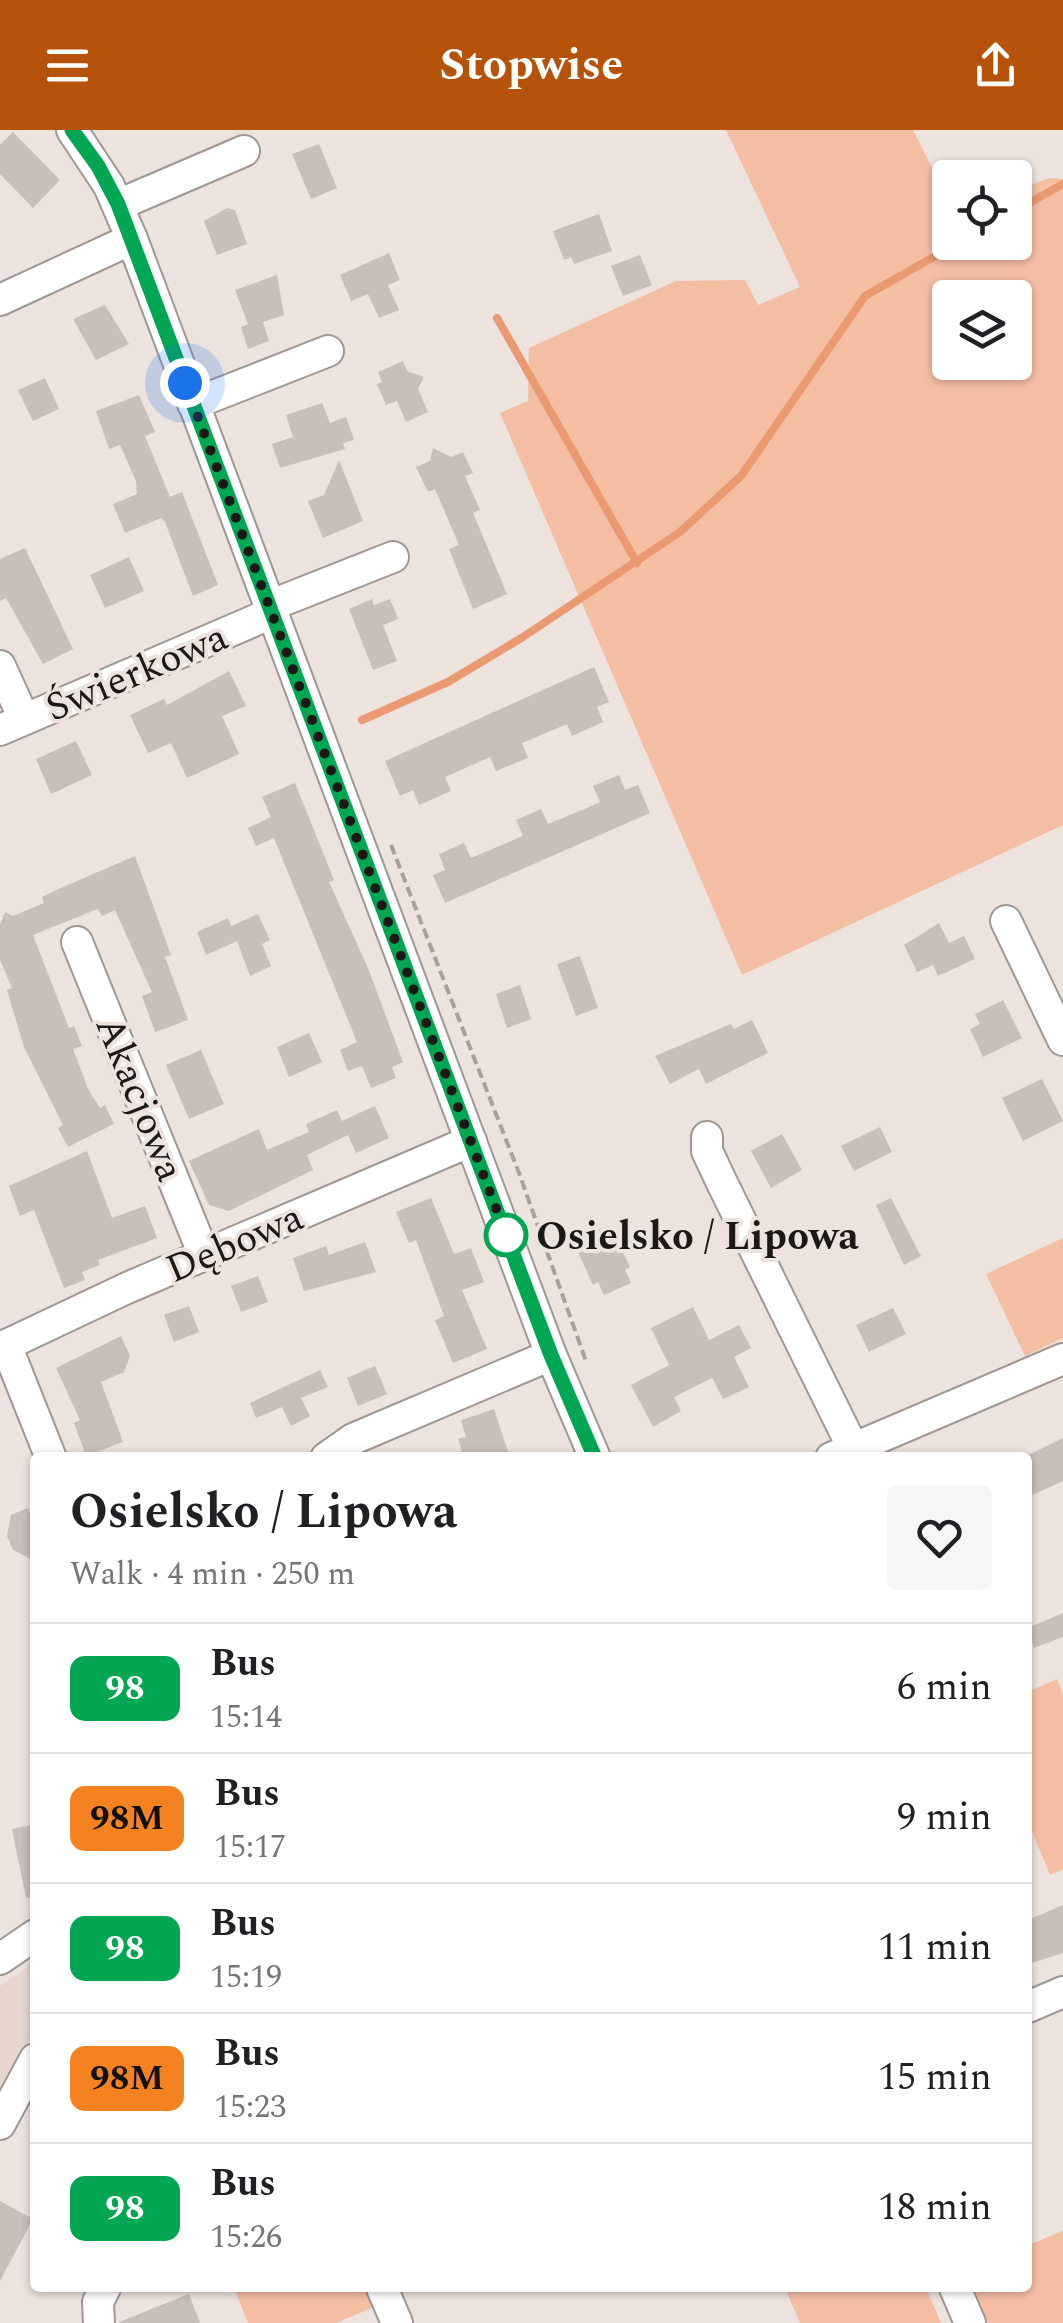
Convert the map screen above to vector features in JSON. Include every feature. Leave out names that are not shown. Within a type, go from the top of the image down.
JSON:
[{"type":"street","points":[[72,130],[118,204],[551,1355],[591,1452]]},
{"type":"street","points":[[118,204],[244,152]]},
{"type":"street","points":[[0,300],[132,240]]},
{"type":"street","points":[[193,404],[328,351]]},
{"type":"street","name":"Świerkowa","points":[[12,724],[393,557]]},
{"type":"street","points":[[0,666],[12,724]]},
{"type":"street","points":[[1006,921],[1062,1035]]},
{"type":"street","name":"Akacjowa","points":[[77,942],[204,1254]]},
{"type":"street","points":[[707,1137],[707,1152],[842,1452]]},
{"type":"street","name":"Dębowa","points":[[3,1347],[204,1254],[471,1140]]},
{"type":"street","points":[[3,1347],[47,1452]]},
{"type":"street","points":[[335,1452],[353,1440],[551,1355]]},
{"type":"street","points":[[844,1452],[1063,1359]]},
{"type":"street","points":[[0,1959],[30,1938]]},
{"type":"street","points":[[1032,2005],[1063,1992]]},
{"type":"street","points":[[0,2124],[30,2068]]},
{"type":"street","points":[[99,2323],[98,2302],[103,2292]]},
{"type":"street","points":[[384,2292],[397,2323]]},
{"type":"street","points":[[957,2292],[970,2323]]},
{"type":"path","points":[[394,851],[519,1174],[590,1372]]},
{"type":"shaded area","points":[[726,130],[913,130],[932,167],[932,260],[1032,260],[1032,184],[1049,178],[1063,179],[1063,825],[742,975],[500,413],[528,401],[529,348],[676,281],[745,280],[758,305],[800,287]]},
{"type":"shaded area","points":[[1063,1238],[1063,1338],[1025,1356],[986,1274]]},
{"type":"shaded area","points":[[1057,1679],[1063,1695],[1063,1869],[1050,1875],[1032,1832],[1032,1690]]},
{"type":"shaded area","points":[[30,1965],[30,2037],[0,2092],[0,1986]]},
{"type":"shaded area","points":[[1063,2231],[1063,2323],[988,2323],[976,2292],[1032,2292],[1032,2243]]},
{"type":"shaded area","points":[[236,2292],[368,2292],[374,2307],[336,2323],[248,2323]]},
{"type":"shaded area","points":[[787,2292],[928,2292],[941,2323],[800,2323]]},
{"type":"building","points":[[13,132],[60,180],[33,208],[0,174],[0,145]]},
{"type":"building","points":[[319,144],[337,188],[311,199],[292,154]]},
{"type":"building","points":[[227,208],[235,210],[247,244],[217,255],[204,221]]},
{"type":"building","points":[[599,214],[612,251],[574,264],[571,257],[564,260],[553,231]]},
{"type":"building","points":[[389,253],[400,280],[388,285],[399,310],[379,318],[368,294],[351,301],[340,275]]},
{"type":"building","points":[[640,255],[652,285],[623,296],[611,266]]},
{"type":"building","points":[[277,275],[284,315],[263,322],[269,341],[248,349],[241,327],[248,324],[235,290]]},
{"type":"building","points":[[105,305],[129,344],[96,360],[73,319]]},
{"type":"building","points":[[403,361],[407,371],[424,377],[418,389],[428,412],[406,422],[397,401],[386,405],[377,384],[382,382],[378,372]]},
{"type":"building","points":[[45,378],[59,409],[33,421],[18,390]]},
{"type":"building","points":[[139,395],[155,432],[145,436],[170,497],[182,492],[218,585],[193,596],[165,522],[161,518],[125,533],[113,504],[137,494],[136,481],[120,445],[109,449],[96,411]]},
{"type":"building","points":[[322,403],[330,423],[346,417],[354,440],[343,443],[345,449],[280,468],[272,444],[293,437],[286,415]]},
{"type":"building","points":[[433,448],[451,457],[463,452],[473,473],[465,476],[480,510],[473,513],[507,594],[473,609],[449,549],[459,545],[435,489],[428,492],[416,467],[430,461]]},
{"type":"building","points":[[339,460],[363,521],[323,538],[308,501],[324,495]]},
{"type":"building","points":[[25,548],[73,649],[43,664],[6,598],[0,601],[0,559]]},
{"type":"building","points":[[129,557],[144,591],[105,608],[90,575]]},
{"type":"building","points":[[372,599],[374,605],[390,599],[398,619],[383,625],[397,661],[373,670],[349,609]]},
{"type":"building","points":[[594,667],[609,702],[597,707],[603,722],[572,736],[567,724],[522,743],[528,758],[496,771],[490,757],[445,777],[451,791],[419,805],[413,790],[400,796],[385,761]]},
{"type":"building","points":[[229,671],[246,706],[222,716],[239,754],[187,778],[171,743],[148,753],[130,715],[164,699],[167,705]]},
{"type":"building","points":[[76,741],[92,775],[51,794],[36,759]]},
{"type":"building","points":[[619,775],[625,790],[638,785],[650,813],[445,903],[433,875],[445,870],[439,854],[464,843],[471,858],[523,836],[516,820],[541,809],[548,824],[587,808],[600,802],[593,786]]},
{"type":"building","points":[[295,783],[334,880],[329,882],[368,968],[403,1062],[392,1067],[396,1078],[371,1088],[362,1066],[348,1071],[340,1050],[357,1042],[274,838],[256,846],[248,828],[271,817],[262,797]]},
{"type":"building","points":[[135,856],[171,955],[165,957],[188,1020],[155,1032],[142,996],[152,992],[115,910],[102,916],[98,909],[33,935],[69,1028],[74,1026],[82,1046],[73,1049],[88,1089],[100,1108],[105,1105],[114,1124],[68,1147],[58,1128],[63,1125],[24,1047],[7,990],[12,988],[0,960],[0,925],[5,912],[13,916],[44,903],[42,897]]},
{"type":"building","points":[[258,914],[270,940],[262,944],[271,966],[250,976],[237,941],[206,955],[197,932],[228,918],[231,926]]},
{"type":"building","points":[[939,923],[949,943],[964,936],[975,959],[938,976],[933,965],[917,972],[904,945]]},
{"type":"building","points":[[580,956],[598,1008],[576,1016],[557,964]]},
{"type":"building","points":[[520,985],[531,1019],[507,1028],[496,994]]},
{"type":"building","points":[[1003,1000],[1022,1038],[983,1057],[970,1029],[980,1024],[975,1014]]},
{"type":"building","points":[[752,1020],[768,1053],[706,1084],[699,1069],[670,1084],[655,1056],[731,1024],[734,1029]]},
{"type":"building","points":[[309,1033],[322,1062],[289,1077],[277,1047]]},
{"type":"building","points":[[201,1050],[224,1104],[189,1119],[166,1065]]},
{"type":"building","points":[[1042,1079],[1063,1121],[1023,1141],[1002,1098]]},
{"type":"building","points":[[375,1106],[389,1138],[356,1153],[348,1135],[307,1155],[313,1170],[229,1211],[209,1205],[189,1161],[259,1129],[267,1150],[309,1132],[306,1124],[337,1110],[342,1121]]},
{"type":"building","points":[[880,1127],[892,1152],[854,1171],[841,1146]]},
{"type":"building","points":[[782,1134],[802,1170],[771,1188],[751,1151]]},
{"type":"building","points":[[87,1151],[112,1218],[145,1206],[157,1238],[98,1260],[100,1265],[82,1272],[85,1280],[64,1288],[34,1210],[20,1216],[9,1186]]},
{"type":"building","points":[[431,1198],[454,1254],[471,1248],[484,1282],[462,1290],[487,1349],[453,1363],[435,1320],[444,1316],[416,1240],[409,1243],[396,1212]]},
{"type":"building","points":[[891,1198],[921,1256],[904,1265],[876,1205]]},
{"type":"building","points":[[604,1227],[612,1245],[618,1242],[630,1267],[625,1270],[631,1283],[604,1295],[598,1282],[593,1285],[573,1241]]},
{"type":"building","points":[[365,1242],[376,1272],[304,1291],[293,1258],[326,1246],[329,1255]]},
{"type":"building","points":[[258,1276],[268,1302],[241,1312],[231,1286]]},
{"type":"building","points":[[189,1306],[199,1332],[174,1342],[164,1315]]},
{"type":"building","points":[[693,1307],[709,1340],[739,1325],[751,1348],[734,1357],[749,1387],[723,1399],[712,1378],[674,1397],[681,1411],[653,1427],[631,1385],[669,1365],[651,1328]]},
{"type":"building","points":[[893,1308],[906,1334],[869,1352],[856,1325]]},
{"type":"building","points":[[121,1336],[130,1356],[124,1372],[101,1382],[123,1442],[97,1452],[85,1452],[74,1423],[80,1420],[56,1368]]},
{"type":"building","points":[[375,1366],[387,1394],[358,1406],[347,1378]]},
{"type":"building","points":[[320,1370],[328,1387],[301,1398],[310,1416],[291,1426],[282,1407],[256,1418],[250,1403]]},
{"type":"building","points":[[494,1409],[508,1452],[462,1452],[458,1439],[466,1437],[461,1420]]},
{"type":"building","points":[[1063,1438],[1063,1481],[1032,1495],[1032,1453]]},
{"type":"building","points":[[28,1508],[30,1558],[13,1550],[7,1536],[11,1515]]},
{"type":"building","points":[[1063,1613],[1063,1637],[1034,1648],[1032,1626]]},
{"type":"building","points":[[30,1825],[30,1898],[26,1898],[12,1829]]},
{"type":"building","points":[[1063,1905],[1063,1953],[1032,1963],[1032,1918]]},
{"type":"building","points":[[0,2201],[30,2217],[30,2225],[0,2281]]},
{"type":"building","points":[[189,2294],[200,2323],[119,2323],[119,2322]]},
{"type":"waterway","points":[[1032,201],[1063,184]]},
{"type":"waterway","points":[[362,720],[448,682],[680,532],[741,476],[865,296],[932,258]]},
{"type":"waterway","points":[[497,318],[637,563]]},
{"type":"bus line","name":"98","points":[[72,130],[98,166],[118,204],[551,1355],[592,1452]]},
{"type":"place","name":"Osielsko / Lipowa","points":[[506,1235]]},
{"type":"route","points":[[185,383],[506,1235]]}]
